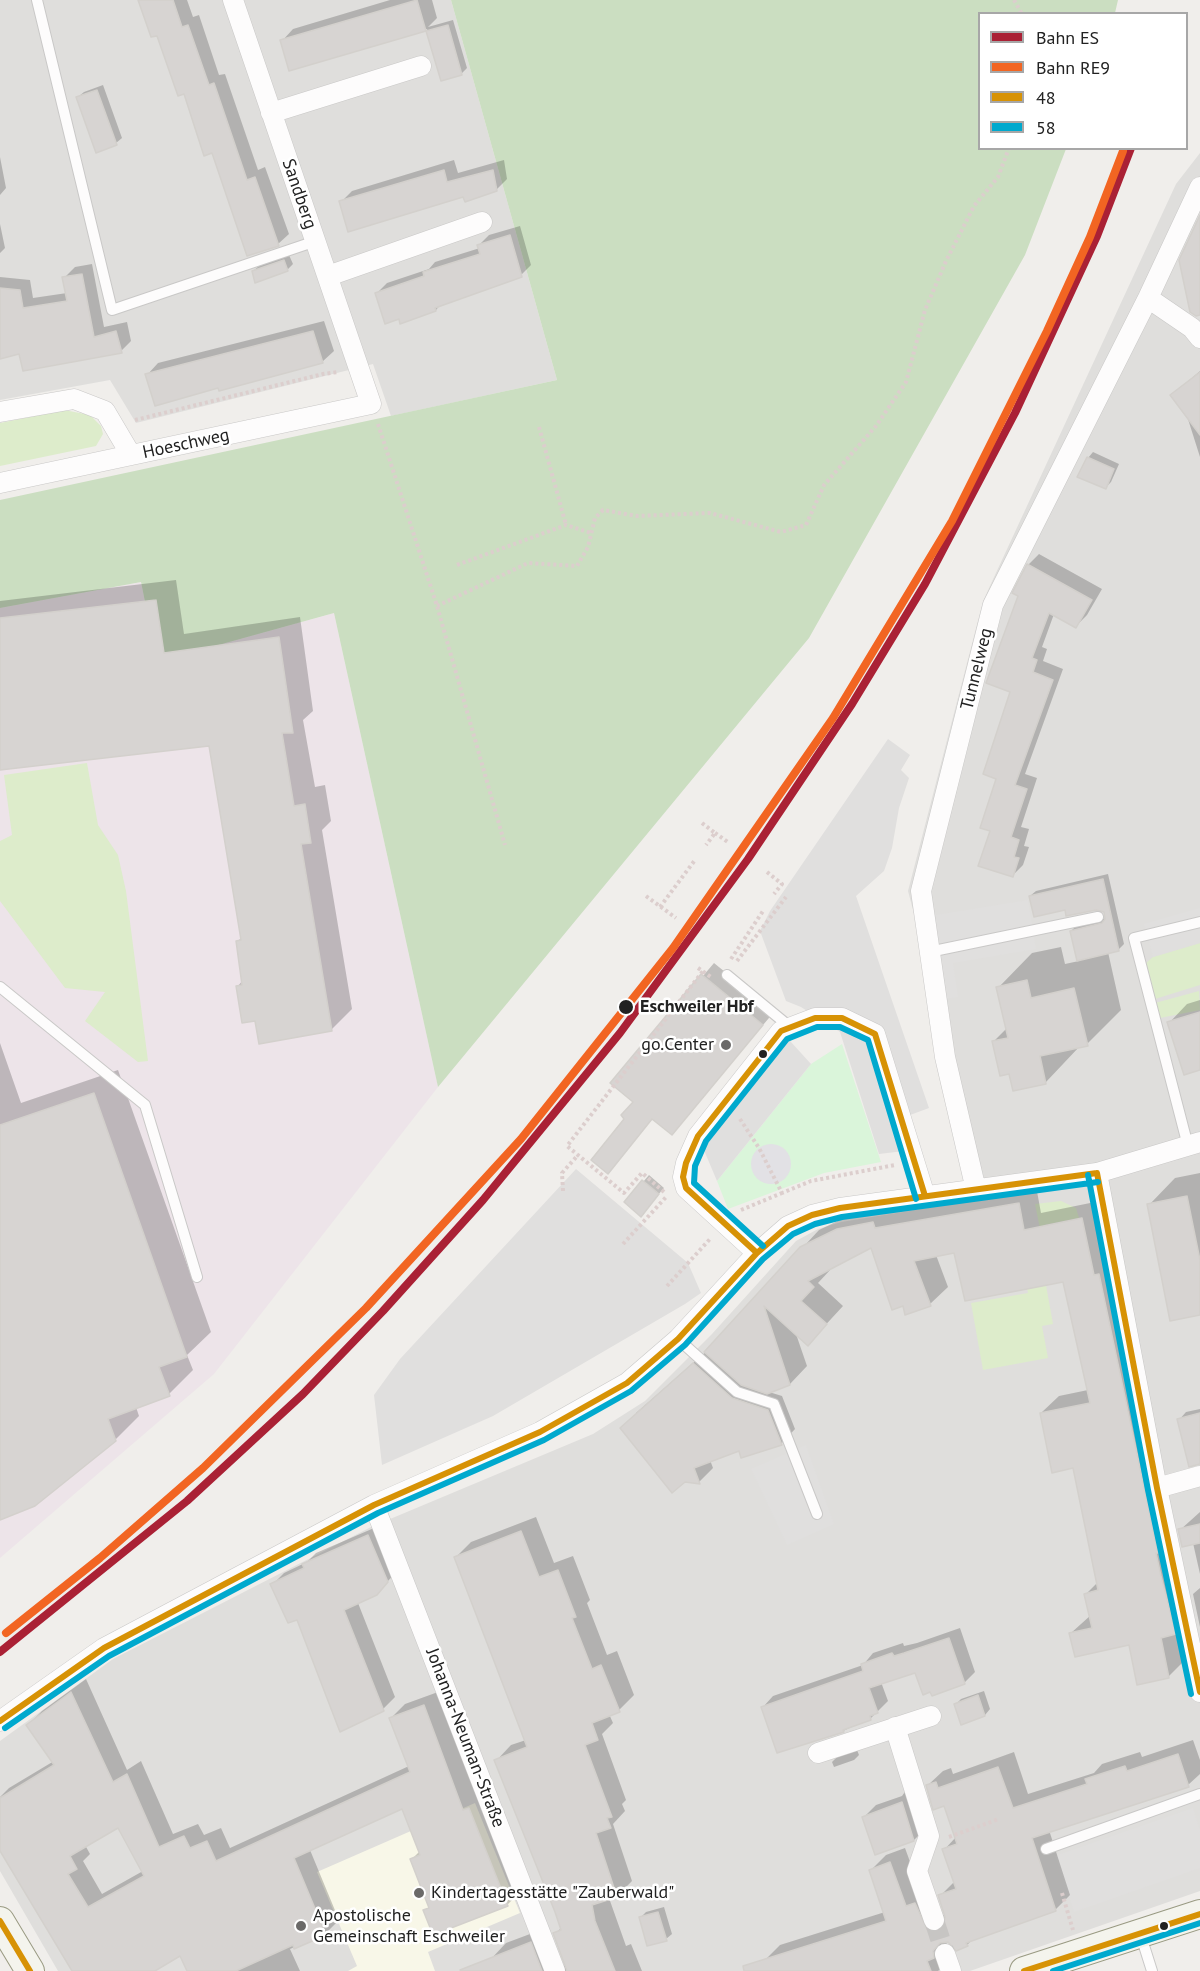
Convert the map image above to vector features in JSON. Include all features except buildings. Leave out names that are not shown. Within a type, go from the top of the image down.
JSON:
[{"type":"main road","points":[[1024,1971],[1200,1914]]},
{"type":"main road","points":[[0,1921],[30,1971]]},
{"type":"street","name":"Sandberg","points":[[233,0],[371,404]]},
{"type":"street","points":[[271,113],[421,66]]},
{"type":"street","name":"Tunnelweg","points":[[976,1190],[945,1057],[921,891],[993,605],[1148,298],[1200,187]]},
{"type":"street","points":[[327,276],[482,222]]},
{"type":"street","points":[[1148,298],[1192,328],[1200,338]]},
{"type":"street","points":[[0,412],[74,399],[105,411],[131,455]]},
{"type":"street","name":"Hoeschweg","points":[[0,483],[371,404]]},
{"type":"street","points":[[757,1253],[686,1188],[683,1177],[686,1163],[698,1136],[781,1031],[815,1018],[842,1018],[875,1034],[925,1196]]},
{"type":"street","points":[[0,1721],[104,1648],[374,1504],[540,1432],[627,1383],[678,1339],[757,1253],[788,1226],[812,1215],[840,1208],[1097,1173],[1194,1144]]},
{"type":"street","points":[[1097,1173],[1157,1488],[1200,1692]]},
{"type":"street","points":[[1157,1488],[1200,1476]]},
{"type":"street","name":"Johanna-Neuman-Straße","points":[[374,1504],[555,1971]]},
{"type":"street","points":[[818,1753],[898,1734],[931,1716]]},
{"type":"street","points":[[898,1734],[929,1836],[917,1871],[934,1920]]},
{"type":"lane","points":[[37,0],[112,310],[316,242]]},
{"type":"lane","points":[[929,952],[1098,917]]},
{"type":"lane","points":[[1194,1144],[1134,938],[1200,922]]},
{"type":"lane","points":[[727,975],[790,1027]]},
{"type":"lane","points":[[0,987],[145,1105],[197,1277]]},
{"type":"lane","points":[[678,1339],[736,1392],[774,1404],[817,1514]]},
{"type":"lane","points":[[1046,1849],[1200,1794]]},
{"type":"lane","points":[[1140,1933],[1152,1971]]},
{"type":"path","points":[[437,606],[528,563],[577,566],[588,547],[595,518],[603,510],[637,516],[710,513],[781,532],[806,525],[824,485],[876,426],[906,382],[925,310],[946,261],[974,206],[998,177],[1008,150]]},
{"type":"path","points":[[140,418],[323,374]]},
{"type":"path","points":[[371,404],[437,606],[505,845]]},
{"type":"path","points":[[539,427],[566,525]]},
{"type":"path","points":[[457,565],[566,525],[591,533]]},
{"type":"path","points":[[702,823],[729,843]]},
{"type":"path","points":[[706,845],[715,833]]},
{"type":"path","points":[[660,907],[695,860]]},
{"type":"path","points":[[767,872],[782,884],[774,894]]},
{"type":"path","points":[[646,896],[675,918]]},
{"type":"path","points":[[727,975],[786,897]]},
{"type":"path","points":[[743,938],[763,911]]},
{"type":"path","points":[[623,1244],[667,1195],[642,1173],[624,1193],[567,1146],[703,971],[698,968]]},
{"type":"path","points":[[727,1099],[759,1148],[782,1193],[811,1181],[864,1169],[886,1165],[916,1164]]},
{"type":"path","points":[[563,1191],[562,1173],[578,1155]]},
{"type":"path","points":[[929,1836],[944,1839],[999,1819]]},
{"type":"path","points":[[1062,1893],[1070,1921]]},
{"type":"shaded area","points":[[0,0],[451,0],[557,380],[391,416],[373,364],[136,423],[110,380],[0,400]]},
{"type":"shaded area","points":[[1200,153],[1200,1891],[970,1971],[58,1971],[0,1871],[0,1741],[113,1659],[371,1527],[593,1434],[645,1401],[712,1334],[796,1241],[818,1229],[841,1222],[989,1198],[908,891],[983,601],[1176,184]]},
{"type":"shaded area","points":[[141,582],[157,662],[334,613],[438,1087],[214,1374],[0,1558],[0,608]]},
{"type":"shaded area","points":[[888,739],[910,755],[901,770],[909,778],[899,808],[892,848],[884,871],[856,896],[929,1108],[902,1118],[912,1150],[879,1154],[840,1032],[801,1007],[786,1001],[760,931],[770,911]]},
{"type":"shaded area","points":[[1028,900],[1036,949],[953,963],[958,997],[944,999],[930,916]]},
{"type":"shaded area","points":[[1200,908],[1200,943],[1153,957],[1144,924]]},
{"type":"shaded area","points":[[781,1031],[811,1064],[717,1181],[698,1136]]},
{"type":"shaded area","points":[[771,1144],[785,1150],[791,1164],[785,1178],[771,1184],[757,1178],[751,1164],[757,1150]]},
{"type":"shaded area","points":[[576,1169],[688,1263],[701,1293],[493,1416],[382,1465],[374,1395],[400,1359]]},
{"type":"shaded area","points":[[806,1445],[834,1524],[787,1545],[751,1469]]},
{"type":"shaded area","name":"Kindertagesstätte \"Zauberwald\"","points":[[475,1803],[520,1913],[428,1952],[435,1971],[348,1971],[357,1966],[317,1872]]},
{"type":"shaded area","points":[[1193,1808],[1200,1830],[1200,1868],[1074,1912],[1055,1856]]},
{"type":"green space","points":[[451,0],[1118,0],[1115,12],[978,12],[978,150],[1066,150],[1025,255],[809,638],[438,1087],[334,613],[157,662],[141,582],[0,608],[0,500],[557,380]]},
{"type":"green space","points":[[64,410],[90,415],[101,426],[103,434],[96,446],[0,466],[0,423]]},
{"type":"green space","points":[[87,763],[98,825],[118,855],[126,891],[148,1061],[138,1062],[85,1021],[105,992],[65,988],[0,901],[0,841],[12,835],[4,775]]},
{"type":"green space","points":[[1200,943],[1200,985],[1155,999],[1146,963],[1153,957]]},
{"type":"green space","points":[[1199,991],[1200,1010],[1160,1018],[1155,1003]]},
{"type":"green space","points":[[842,1044],[881,1162],[824,1173],[728,1209],[717,1181],[811,1064]]},
{"type":"green space","points":[[1061,1201],[1076,1208],[1079,1218],[1044,1225],[1044,1228],[1040,1229],[1035,1204]]},
{"type":"green space","points":[[1042,1263],[1053,1324],[1042,1326],[1048,1358],[983,1370],[971,1303],[1028,1293],[1023,1267]]},
{"type":"tunnel","points":[[934,1920],[945,1954]]},
{"type":"rail line","name":"ES","points":[[0,1652],[187,1501],[303,1394],[383,1311],[483,1200],[620,1033],[748,859],[852,704],[925,584],[1015,413],[1097,236],[1130,150]]},
{"type":"rail line","name":"RE9","points":[[6,1633],[100,1558],[203,1468],[366,1308],[521,1139],[673,948],[833,718],[952,521],[1047,331],[1090,237],[1123,151]]},
{"type":"transit line","name":"48","points":[[757,1253],[686,1188],[683,1177],[686,1163],[698,1136],[781,1031],[815,1018],[842,1018],[875,1034],[925,1196]]},
{"type":"transit line","name":"58","points":[[763,1246],[694,1183],[695,1166],[706,1141],[787,1039],[817,1027],[840,1027],[868,1040],[916,1199]]},
{"type":"transit line","name":"48","points":[[1097,1173],[1157,1488],[1200,1692]]},
{"type":"transit line","name":"48","points":[[0,1721],[104,1648],[374,1505],[540,1432],[627,1383],[678,1339],[757,1253],[788,1226],[812,1215],[840,1208],[1097,1173]]},
{"type":"transit line","name":"58","points":[[1088,1175],[1148,1490],[1191,1694]]},
{"type":"transit line","name":"58","points":[[5,1728],[109,1656],[378,1513],[544,1440],[631,1391],[685,1345],[763,1259],[793,1234],[815,1224],[842,1217],[1098,1182]]},
{"type":"transit line","name":"48","points":[[1024,1971],[1200,1914]]},
{"type":"transit line","name":"48","points":[[0,1921],[30,1971]]},
{"type":"transit line","name":"58","points":[[1053,1971],[1200,1923]]},
{"type":"place","name":"Eschweiler Hbf","points":[[626,1007]]},
{"type":"place","name":"go.Center","points":[[726,1045]]},
{"type":"place","name":"Kindertagesstätte \"Zauberwald\"","points":[[419,1893]]},
{"type":"place","name":"Apostolische Gemeinschaft Eschweiler","points":[[301,1926]]}]
